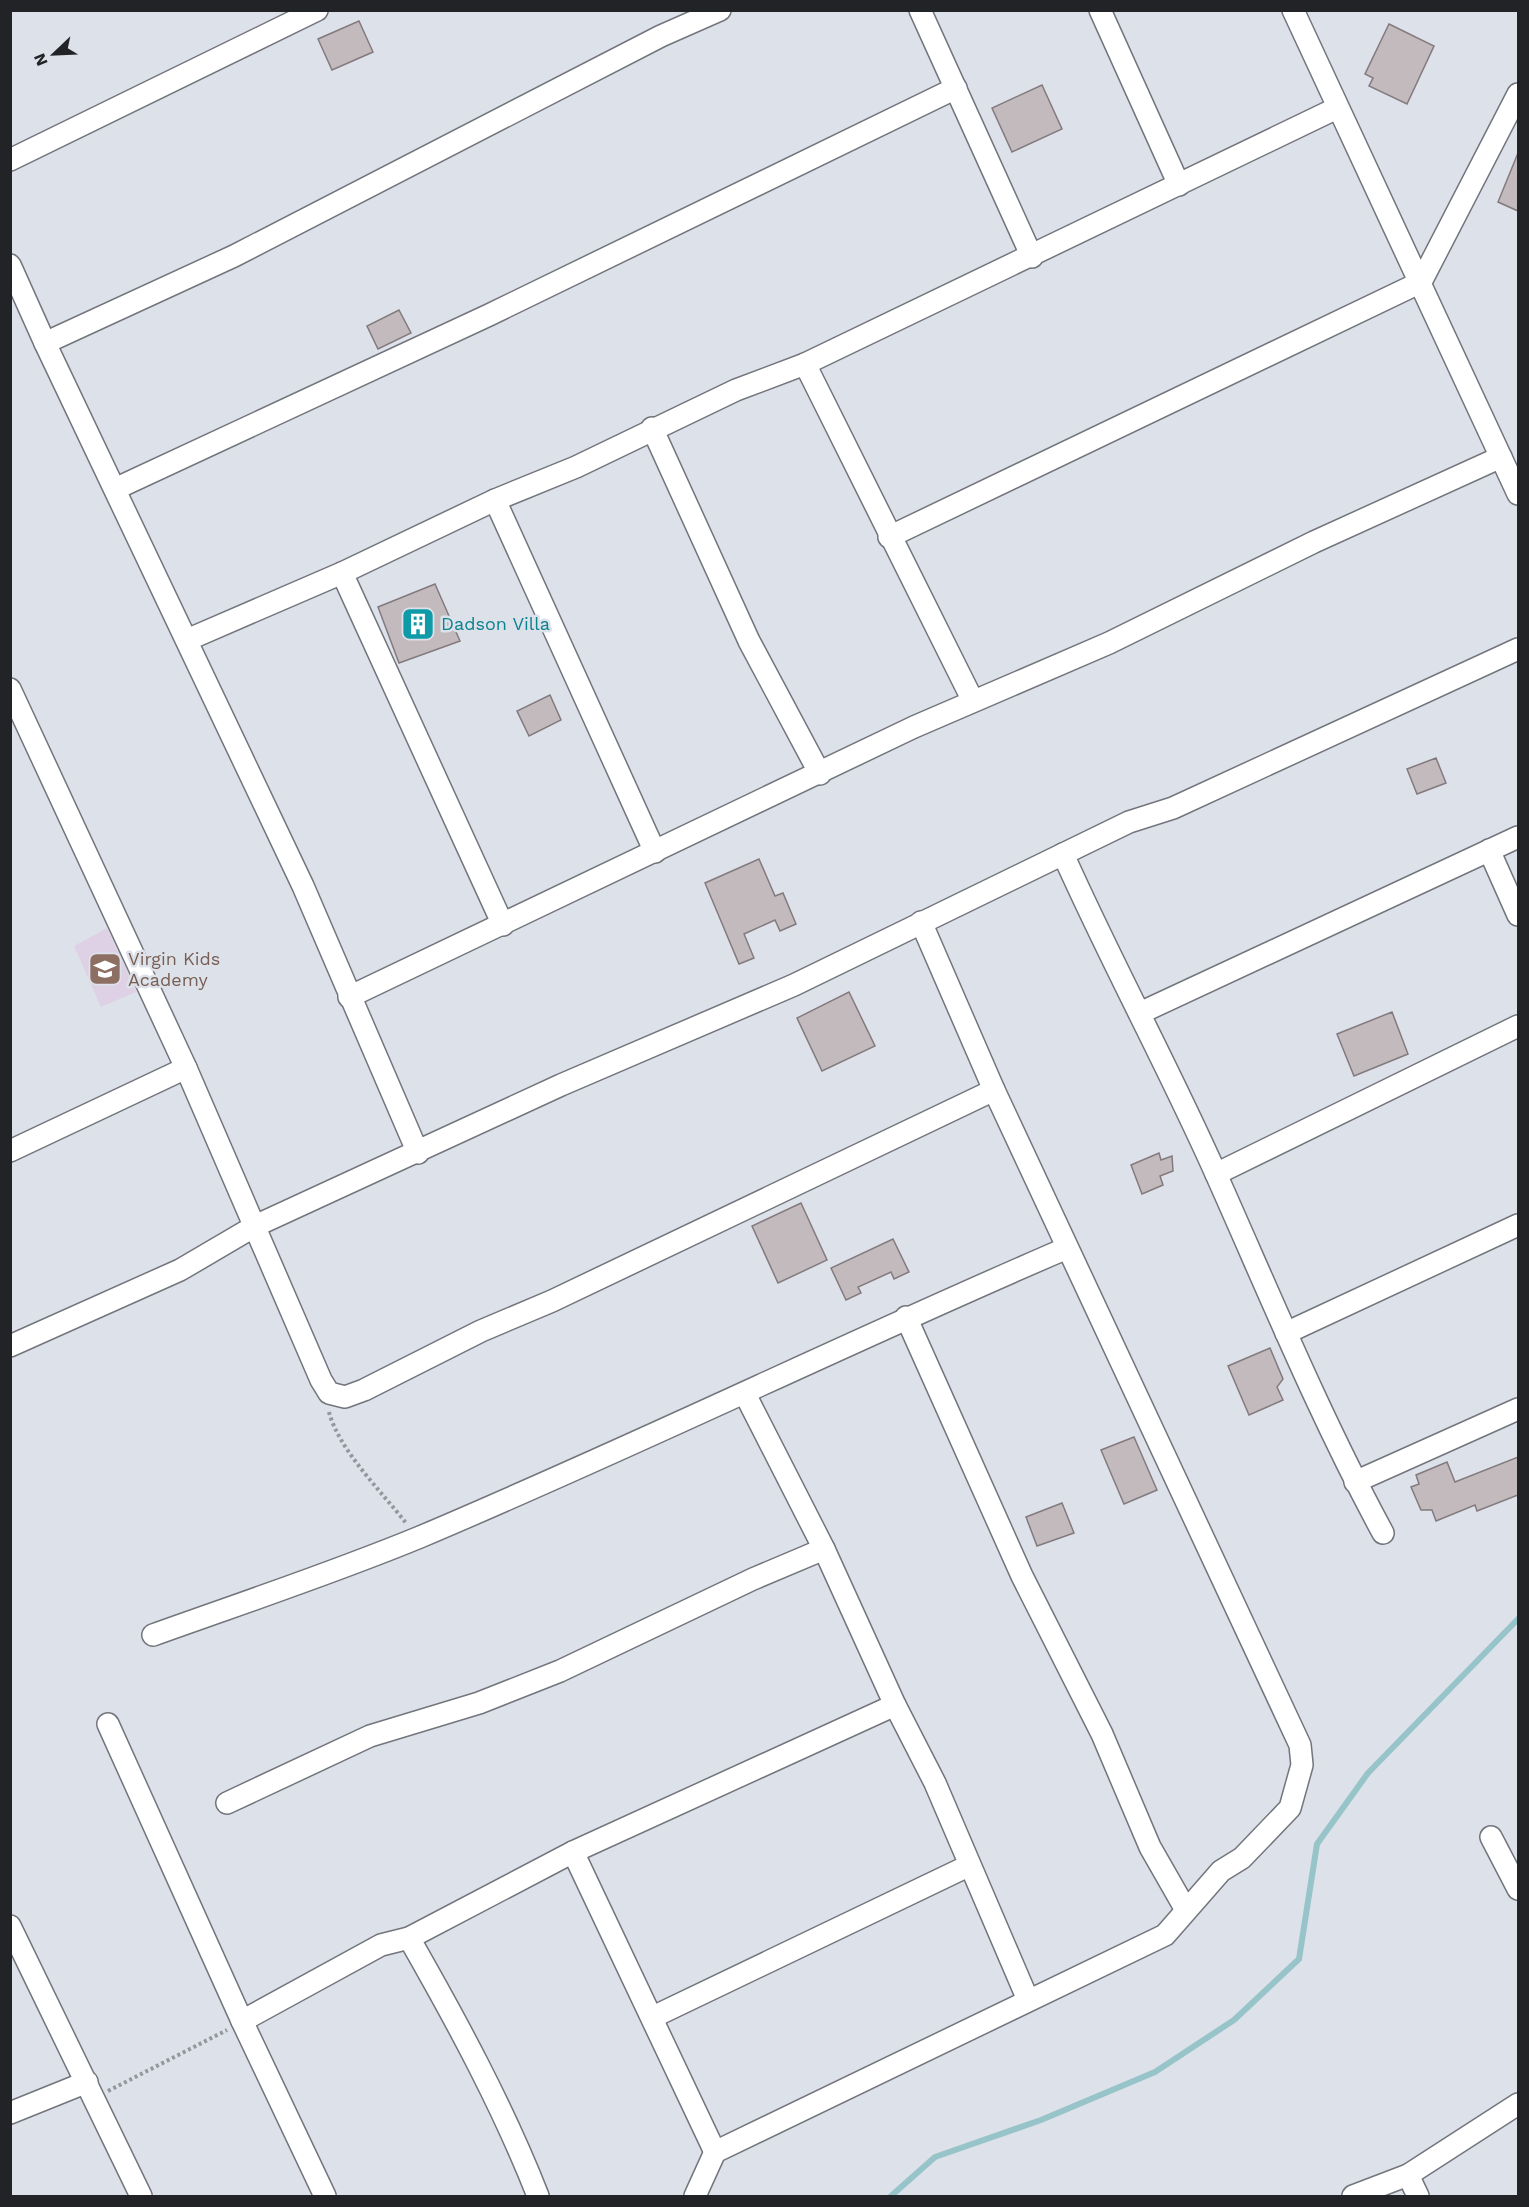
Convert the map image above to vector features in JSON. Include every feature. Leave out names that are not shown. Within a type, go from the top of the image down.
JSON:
[{"type":"street","points":[[10,160],[317,10]]},
{"type":"street","points":[[45,343],[234,256],[661,36],[720,10]]},
{"type":"street","points":[[920,10],[1032,257]]},
{"type":"street","points":[[1100,10],[1179,185]]},
{"type":"street","points":[[1293,10],[1336,108],[1510,466],[1518,495]]},
{"type":"street","points":[[115,489],[489,315],[957,88]]},
{"type":"street","points":[[889,537],[1421,282],[1518,93]]},
{"type":"street","points":[[186,640],[342,573],[495,500],[576,467],[736,390],[805,364],[1032,257],[1336,108]]},
{"type":"street","points":[[10,265],[303,886],[418,1153]]},
{"type":"street","points":[[805,364],[889,537],[973,701]]},
{"type":"street","points":[[652,429],[749,641],[820,774]]},
{"type":"street","points":[[349,997],[973,701],[1109,643],[1314,542],[1510,466]]},
{"type":"street","points":[[495,500],[655,852]]},
{"type":"street","points":[[342,573],[503,925]]},
{"type":"street","points":[[10,1346],[180,1270],[255,1226],[418,1153],[561,1085],[794,985],[921,921],[1129,822],[1173,808],[1518,649]]},
{"type":"street","points":[[10,689],[19,728],[186,1068],[321,1380],[329,1393],[345,1397],[364,1390],[481,1331],[552,1301],[994,1090]]},
{"type":"street","points":[[1140,1013],[1518,837]]},
{"type":"street","points":[[1489,850],[1518,915]]},
{"type":"street","points":[[1063,854],[1096,929],[1140,1013],[1216,1174],[1286,1334],[1355,1482],[1383,1533]]},
{"type":"street","points":[[695,2196],[715,2152],[1165,1935],[1221,1871],[1242,1858],[1290,1808],[1302,1765],[1300,1745],[1109,1331],[1067,1248],[994,1090],[921,921]]},
{"type":"street","points":[[1216,1174],[1518,1026]]},
{"type":"street","points":[[10,1152],[186,1068]]},
{"type":"street","points":[[1286,1334],[1518,1225]]},
{"type":"street","points":[[153,1635],[417,1538],[745,1394],[906,1317],[1067,1248]]},
{"type":"street","points":[[906,1317],[1022,1576],[1102,1734],[1150,1847],[1186,1910]]},
{"type":"street","points":[[745,1394],[824,1549],[895,1705],[935,1783],[968,1866],[1028,2000]]},
{"type":"street","points":[[1355,1482],[1518,1408]]},
{"type":"street","points":[[226,1803],[370,1736],[479,1703],[560,1671],[753,1579],[824,1549]]},
{"type":"street","points":[[242,2021],[381,1945],[410,1938],[573,1852],[895,1705]]},
{"type":"street","points":[[108,1724],[242,2021],[325,2196]]},
{"type":"street","points":[[1491,1837],[1518,1889]]},
{"type":"street","points":[[573,1852],[715,2152]]},
{"type":"street","points":[[652,2017],[968,1866]]},
{"type":"street","points":[[10,1926],[141,2196]]},
{"type":"street","points":[[410,1938],[446,2002],[508,2123],[538,2196]]},
{"type":"street","points":[[10,2113],[91,2090]]},
{"type":"street","points":[[1353,2196],[1407,2175],[1518,2104]]},
{"type":"street","points":[[1407,2175],[1418,2196]]},
{"type":"path","points":[[329,1393],[327,1405],[339,1437],[417,1538]]},
{"type":"path","points":[[91,2090],[212,2039],[242,2021]]},
{"type":"shaded area","name":"Virgin Kids Academy","points":[[107,928],[136,992],[101,1007],[74,946]]},
{"type":"building","points":[[359,21],[373,52],[332,70],[318,39]]},
{"type":"building","points":[[1389,24],[1434,46],[1407,104],[1369,86],[1373,78],[1365,74]]},
{"type":"building","points":[[1042,85],[1062,129],[1012,152],[992,108]]},
{"type":"building","points":[[1518,153],[1518,211],[1498,202]]},
{"type":"building","points":[[399,310],[411,333],[378,349],[367,326]]},
{"type":"building","name":"Dadson Villa","points":[[435,584],[460,641],[399,663],[378,607]]},
{"type":"building","points":[[550,695],[561,720],[529,736],[517,711]]},
{"type":"building","points":[[1436,758],[1446,783],[1417,794],[1407,769]]},
{"type":"building","points":[[759,859],[775,896],[783,893],[796,924],[780,931],[775,920],[744,934],[754,958],[739,964],[705,883]]},
{"type":"building","points":[[849,992],[875,1046],[822,1071],[797,1018]]},
{"type":"building","points":[[1392,1012],[1408,1054],[1354,1076],[1337,1034]]},
{"type":"building","points":[[1159,1153],[1161,1160],[1172,1156],[1173,1171],[1160,1176],[1163,1185],[1142,1194],[1131,1165]]},
{"type":"building","points":[[801,1203],[827,1260],[778,1283],[752,1226]]},
{"type":"building","points":[[893,1239],[909,1272],[894,1279],[891,1272],[858,1287],[861,1293],[846,1300],[831,1268]]},
{"type":"building","points":[[1270,1348],[1283,1379],[1277,1387],[1283,1400],[1249,1415],[1228,1366]]},
{"type":"building","points":[[1134,1437],[1157,1490],[1124,1504],[1101,1450]]},
{"type":"building","points":[[1518,1457],[1518,1495],[1477,1511],[1475,1505],[1436,1521],[1432,1510],[1421,1510],[1411,1487],[1419,1484],[1416,1475],[1447,1462],[1455,1482]]},
{"type":"building","points":[[1062,1503],[1074,1533],[1037,1546],[1026,1517]]},
{"type":"waterway","points":[[891,2196],[935,2157],[1041,2120],[1155,2072],[1234,2020],[1299,1959],[1317,1844],[1368,1773],[1518,1619]]},
{"type":"place","name":"Dadson Villa","points":[[418,624]]},
{"type":"place","name":"Virgin Kids Academy","points":[[105,969]]}]
